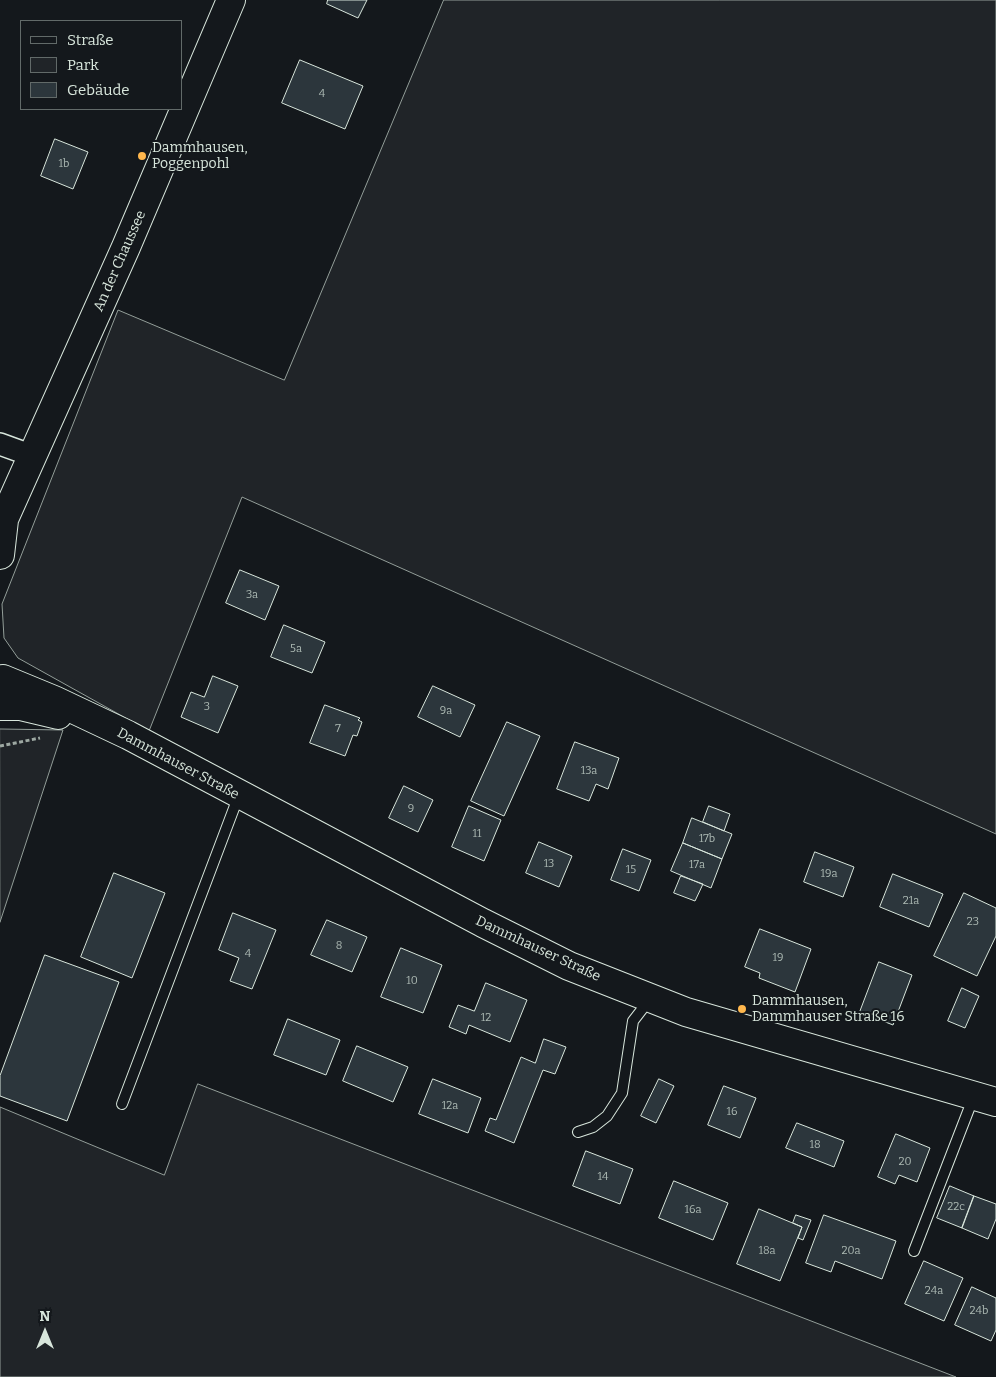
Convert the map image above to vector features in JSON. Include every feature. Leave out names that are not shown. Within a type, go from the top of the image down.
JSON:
[{"type":"street","name":"An der Chaussee","points":[[0,555],[2,524],[126,247],[231,0]]},
{"type":"street","points":[[0,444],[33,456]]},
{"type":"street","name":"Dammhauser Straße","points":[[1,682],[54,700],[128,736],[560,962],[650,998],[726,1024],[985,1099]]},
{"type":"street","name":"Dammhauser Straße","points":[[0,706],[20,706],[108,727]]},
{"type":"lane","points":[[122,1104],[239,795]]},
{"type":"lane","points":[[578,1132],[593,1127],[607,1116],[622,1093],[633,1021],[650,998]]},
{"type":"lane","points":[[914,1251],[985,1099]]},
{"type":"green space","points":[[444,0],[996,0],[996,834],[242,497],[149,731],[18,658],[4,638],[2,604],[118,310],[284,380]]},
{"type":"green space","points":[[0,729],[63,730],[0,922]]},
{"type":"green space","points":[[198,1084],[956,1377],[0,1377],[0,1107],[164,1175]]},
{"type":"building","points":[[328,0],[367,0],[358,18],[327,4]]},
{"type":"building","points":[[300,60],[363,86],[345,129],[282,103]]},
{"type":"building","points":[[55,139],[88,152],[73,189],[41,176]]},
{"type":"building","points":[[240,570],[279,586],[265,620],[226,603]]},
{"type":"building","points":[[284,625],[325,642],[312,673],[271,657]]},
{"type":"building","points":[[213,676],[238,686],[218,733],[181,717],[191,692],[204,697]]},
{"type":"building","points":[[433,686],[475,705],[460,737],[418,717]]},
{"type":"building","points":[[325,705],[360,718],[358,720],[362,722],[357,736],[353,735],[345,756],[310,743]]},
{"type":"building","points":[[507,722],[540,736],[504,816],[471,801]]},
{"type":"building","points":[[575,742],[619,758],[608,789],[596,784],[589,801],[557,789]]},
{"type":"building","points":[[404,786],[433,800],[418,832],[389,818]]},
{"type":"building","points":[[469,806],[501,820],[484,861],[452,847]]},
{"type":"building","points":[[709,806],[730,814],[724,831],[703,822]]},
{"type":"building","points":[[692,818],[732,834],[722,859],[683,843]]},
{"type":"building","points":[[539,842],[572,856],[559,887],[526,873]]},
{"type":"building","points":[[683,843],[722,859],[711,888],[671,871]]},
{"type":"building","points":[[623,849],[651,860],[639,891],[611,880]]},
{"type":"building","points":[[815,852],[854,867],[843,897],[804,882]]},
{"type":"building","points":[[114,873],[165,893],[132,978],[81,957]]},
{"type":"building","points":[[893,874],[943,894],[929,927],[880,907]]},
{"type":"building","points":[[681,876],[703,884],[695,901],[674,893]]},
{"type":"building","points":[[964,893],[996,908],[996,936],[977,976],[934,956]]},
{"type":"building","points":[[233,913],[276,930],[252,989],[230,981],[239,958],[219,950]]},
{"type":"building","points":[[327,920],[367,937],[352,972],[311,955]]},
{"type":"building","points":[[760,929],[811,949],[795,992],[759,978],[760,973],[745,967]]},
{"type":"building","points":[[401,948],[442,965],[423,1013],[381,997]]},
{"type":"building","points":[[45,955],[119,982],[67,1121],[0,1096],[0,1076]]},
{"type":"building","points":[[879,962],[912,975],[893,1025],[860,1012]]},
{"type":"building","points":[[486,983],[527,1000],[510,1042],[469,1025],[466,1034],[449,1027],[458,1005],[474,1011]]},
{"type":"building","points":[[962,988],[979,996],[965,1028],[948,1021]]},
{"type":"building","points":[[288,1019],[340,1040],[326,1075],[274,1055]]},
{"type":"building","points":[[544,1039],[566,1047],[555,1074],[543,1070],[514,1143],[485,1131],[490,1118],[496,1120],[521,1057],[535,1063]]},
{"type":"building","points":[[357,1046],[408,1067],[393,1102],[343,1081]]},
{"type":"building","points":[[433,1079],[481,1098],[468,1133],[419,1114]]},
{"type":"building","points":[[659,1079],[674,1086],[656,1123],[641,1116]]},
{"type":"building","points":[[724,1086],[756,1098],[740,1138],[708,1125]]},
{"type":"building","points":[[797,1123],[844,1141],[834,1167],[786,1148]]},
{"type":"building","points":[[896,1134],[930,1148],[917,1182],[899,1175],[895,1184],[878,1177]]},
{"type":"building","points":[[586,1151],[633,1169],[620,1204],[573,1186]]},
{"type":"building","points":[[674,1181],[728,1203],[713,1240],[659,1218]]},
{"type":"building","points":[[950,1186],[974,1196],[962,1228],[937,1218]]},
{"type":"building","points":[[974,1196],[996,1204],[996,1219],[988,1239],[962,1228]]},
{"type":"building","points":[[759,1209],[802,1227],[780,1281],[737,1264]]},
{"type":"building","points":[[796,1215],[811,1220],[803,1240],[798,1238],[802,1227],[793,1223]]},
{"type":"building","points":[[824,1215],[896,1241],[882,1279],[835,1261],[831,1272],[806,1263]]},
{"type":"building","points":[[924,1261],[963,1278],[944,1321],[905,1304]]},
{"type":"building","points":[[972,1287],[996,1298],[996,1330],[991,1341],[955,1325]]},
{"type":"place","name":"Dammhausen, Poggenpohl","points":[[142,156]]},
{"type":"place","name":"Dammhausen, Dammhauser Straße 16","points":[[742,1009]]}]
